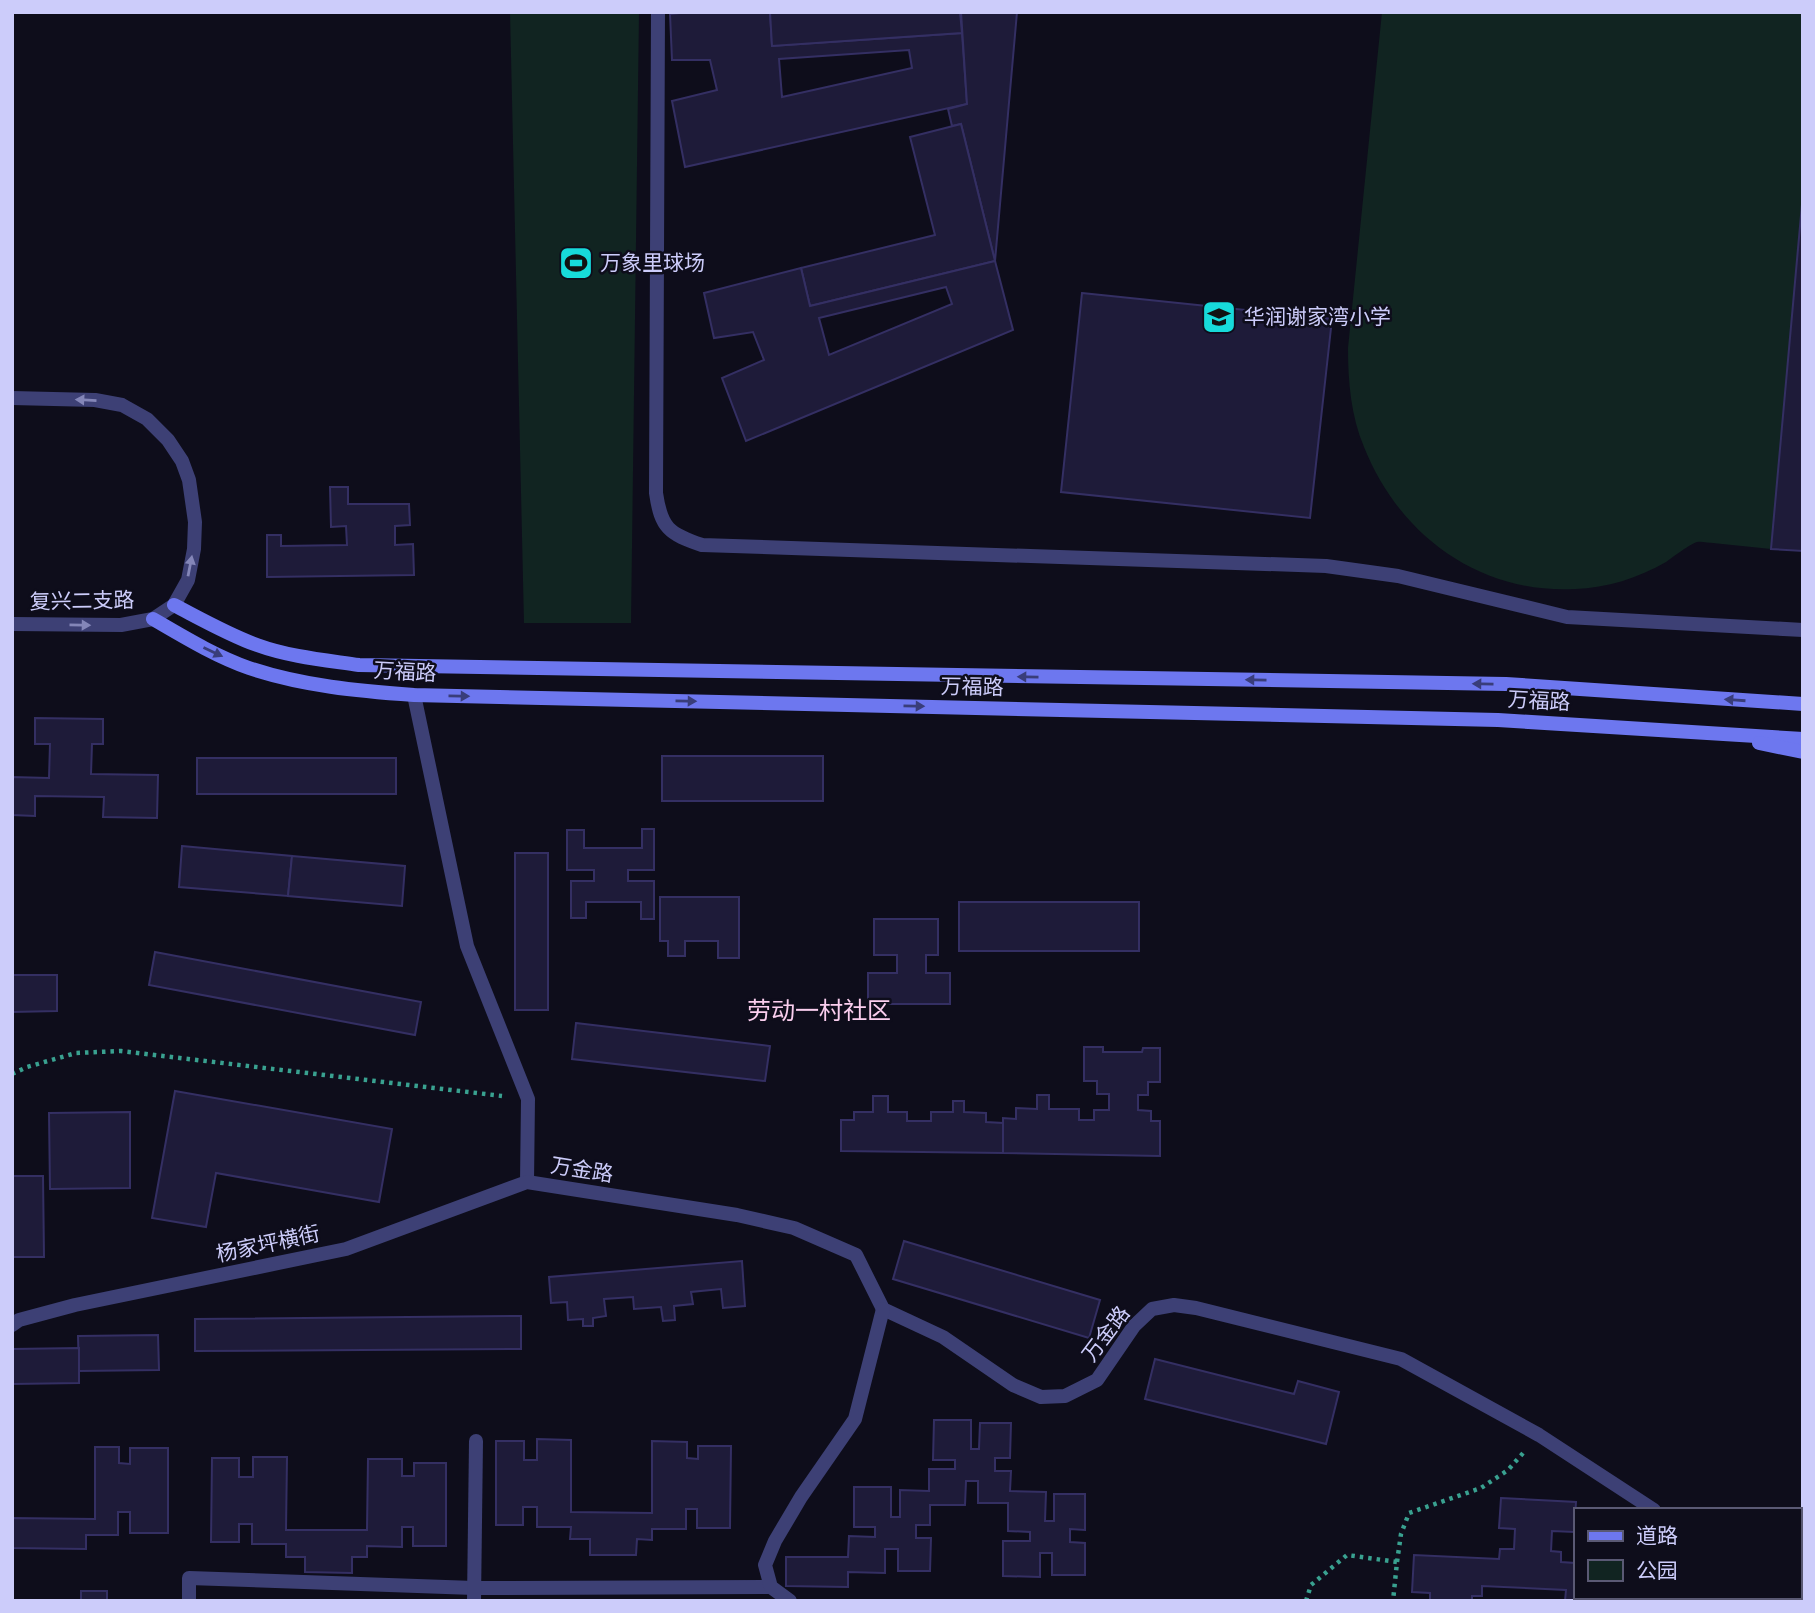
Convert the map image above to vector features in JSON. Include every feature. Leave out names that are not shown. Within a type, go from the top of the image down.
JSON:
[{"type":"street","points":[[658,12],[656,493],[659,511],[666,527],[682,539],[702,545],[1326,566],[1398,576],[1567,617],[1803,631]]},
{"type":"street","points":[[12,398],[96,400],[122,405],[147,419],[169,440],[182,461],[189,480],[195,522],[194,549],[188,580],[174,605],[153,620]]},
{"type":"street","name":"万福路","points":[[174,605],[258,646],[302,657],[359,665],[1506,684],[1803,704]]},
{"type":"street","name":"万福路","points":[[153,620],[208,650],[248,667],[292,680],[354,691],[414,695],[1498,720],[1803,739]]},
{"type":"street","name":"复兴二支路","points":[[12,624],[121,625],[153,620]]},
{"type":"street","points":[[414,695],[467,946],[528,1099],[527,1182]]},
{"type":"street","points":[[1706,733],[1803,752]]},
{"type":"street","name":"万金路","points":[[527,1182],[737,1215],[794,1228],[856,1255],[883,1309],[943,1337],[1013,1385],[1041,1397],[1065,1396],[1097,1380],[1134,1326],[1152,1309],[1174,1305],[1196,1308],[1401,1359],[1539,1435],[1651,1508]]},
{"type":"street","name":"杨家坪横街","points":[[12,1325],[19,1320],[75,1305],[346,1250],[527,1182]]},
{"type":"street","points":[[771,1587],[765,1565],[775,1541],[801,1497],[855,1419],[883,1309]]},
{"type":"street","points":[[474,1595],[477,1441]]},
{"type":"street","points":[[189,1601],[189,1578],[474,1595],[771,1587],[790,1601]]},
{"type":"path","points":[[12,1074],[76,1053],[121,1051],[528,1099]]},
{"type":"path","points":[[1393,1601],[1401,1534],[1409,1513],[1481,1488],[1508,1470],[1539,1435]]},
{"type":"path","points":[[1306,1601],[1311,1584],[1347,1555],[1397,1562]]},
{"type":"green space","name":"万象里球场","points":[[510,12],[639,12],[631,623],[524,623]]},
{"type":"green space","points":[[1382,12],[1803,12],[1803,193],[1771,549],[1697,542],[1655,568],[1622,581],[1599,587],[1540,588],[1506,581],[1475,569],[1447,553],[1421,532],[1398,507],[1379,479],[1364,447],[1351,399],[1348,361]]},
{"type":"building","points":[[770,12],[772,46],[962,33],[967,104],[685,167],[672,101],[717,90],[710,60],[672,60],[670,14]],"holes":[[[909,50],[912,68],[782,97],[779,59]]]},
{"type":"building","points":[[770,12],[960,12],[962,33],[772,46]]},
{"type":"building","points":[[961,12],[1017,12],[995,261],[961,124],[952,126],[948,109],[967,104]]},
{"type":"building","points":[[961,124],[995,261],[810,306],[801,268],[935,235],[910,137]]},
{"type":"building","points":[[1803,193],[1803,551],[1771,549]]},
{"type":"building","points":[[995,261],[1013,330],[746,441],[722,378],[764,360],[753,332],[714,338],[704,293],[801,268],[810,306]],"holes":[[[946,287],[952,304],[829,355],[819,318]]]},
{"type":"building","points":[[1082,293],[1332,319],[1310,518],[1061,492]]},
{"type":"building","points":[[330,487],[348,487],[348,504],[409,504],[410,525],[395,526],[395,545],[413,544],[414,575],[267,577],[267,535],[281,535],[281,546],[347,545],[346,526],[331,527]]},
{"type":"building","points":[[35,718],[103,719],[103,744],[92,744],[91,774],[158,775],[157,818],[103,817],[104,797],[35,796],[35,816],[12,815],[12,777],[49,778],[50,744],[35,744]]},
{"type":"building","points":[[662,756],[823,756],[823,801],[662,801]]},
{"type":"building","points":[[197,758],[396,758],[396,794],[197,794]]},
{"type":"building","points":[[642,829],[654,829],[654,870],[628,870],[628,881],[654,881],[654,919],[641,919],[641,902],[586,902],[586,918],[571,918],[571,881],[594,881],[594,870],[567,870],[567,830],[584,830],[584,848],[642,848]]},
{"type":"building","points":[[182,846],[292,856],[288,896],[179,887]]},
{"type":"building","points":[[515,853],[548,853],[548,1010],[515,1010]]},
{"type":"building","points":[[292,856],[405,866],[402,906],[288,896]]},
{"type":"building","points":[[660,897],[739,897],[739,958],[718,958],[718,941],[685,941],[685,956],[668,956],[668,941],[660,941]]},
{"type":"building","points":[[959,902],[1139,902],[1139,951],[959,951]]},
{"type":"building","points":[[874,919],[938,919],[938,955],[926,955],[926,973],[950,973],[950,1004],[868,1004],[868,973],[897,973],[897,955],[874,955]]},
{"type":"building","points":[[155,952],[421,1002],[415,1035],[149,985]]},
{"type":"building","points":[[12,975],[57,975],[57,1011],[12,1012]]},
{"type":"building","points":[[576,1023],[770,1046],[765,1081],[572,1059]]},
{"type":"building","points":[[1084,1047],[1103,1047],[1103,1052],[1142,1052],[1143,1048],[1160,1048],[1160,1082],[1148,1082],[1148,1095],[1138,1095],[1138,1110],[1151,1111],[1151,1121],[1160,1121],[1160,1156],[1003,1153],[1003,1118],[1016,1119],[1016,1108],[1037,1109],[1037,1095],[1049,1095],[1049,1109],[1079,1109],[1079,1120],[1094,1120],[1094,1110],[1109,1110],[1109,1094],[1097,1094],[1097,1081],[1084,1081]]},
{"type":"building","points":[[175,1091],[392,1129],[379,1202],[216,1173],[206,1227],[152,1218]]},
{"type":"building","points":[[873,1096],[888,1096],[888,1112],[907,1112],[907,1121],[931,1121],[931,1112],[953,1112],[953,1101],[964,1101],[964,1112],[986,1113],[986,1122],[1003,1123],[1003,1153],[841,1151],[841,1120],[854,1120],[854,1112],[873,1112]]},
{"type":"building","points":[[130,1112],[130,1188],[50,1189],[49,1113]]},
{"type":"building","points":[[12,1176],[43,1176],[44,1257],[12,1257]]},
{"type":"building","points":[[904,1241],[1100,1300],[1089,1338],[893,1279]]},
{"type":"building","points":[[742,1261],[745,1306],[723,1308],[721,1289],[691,1292],[693,1304],[674,1306],[675,1320],[663,1321],[661,1307],[634,1309],[633,1297],[604,1299],[606,1316],[593,1318],[593,1326],[583,1326],[583,1319],[568,1320],[567,1302],[551,1303],[549,1277]]},
{"type":"building","points":[[521,1316],[521,1349],[195,1351],[195,1319]]},
{"type":"building","points":[[158,1335],[159,1370],[79,1371],[78,1336]]},
{"type":"building","points":[[79,1348],[79,1383],[12,1384],[12,1349]]},
{"type":"building","points":[[1155,1359],[1294,1394],[1298,1381],[1339,1392],[1326,1444],[1145,1399]]},
{"type":"building","points":[[934,1420],[971,1420],[971,1449],[979,1449],[980,1423],[1011,1423],[1010,1458],[995,1458],[995,1471],[1011,1471],[1010,1491],[1046,1492],[1045,1521],[1054,1521],[1054,1494],[1085,1494],[1085,1530],[1070,1529],[1070,1542],[1085,1543],[1085,1575],[1052,1575],[1052,1553],[1040,1553],[1040,1577],[1003,1576],[1003,1541],[1030,1541],[1030,1532],[1008,1531],[1008,1503],[978,1503],[978,1481],[966,1481],[965,1505],[930,1505],[930,1525],[916,1525],[916,1538],[931,1538],[930,1571],[898,1571],[898,1549],[885,1549],[885,1573],[848,1572],[848,1587],[786,1586],[786,1557],[848,1557],[849,1536],[875,1537],[875,1527],[854,1527],[854,1487],[891,1487],[891,1517],[900,1517],[900,1490],[929,1491],[929,1469],[955,1469],[955,1460],[933,1460]]},
{"type":"building","points":[[537,1439],[571,1440],[571,1512],[652,1513],[652,1441],[687,1442],[687,1458],[698,1459],[698,1446],[731,1446],[730,1528],[697,1528],[697,1509],[686,1509],[686,1529],[652,1529],[652,1540],[637,1539],[636,1555],[590,1555],[590,1539],[570,1539],[571,1527],[537,1527],[537,1507],[523,1507],[523,1525],[496,1525],[496,1441],[524,1441],[524,1460],[537,1460]]},
{"type":"building","points":[[95,1447],[119,1447],[119,1463],[130,1464],[130,1448],[168,1448],[168,1533],[130,1533],[130,1512],[118,1512],[118,1535],[86,1535],[86,1549],[12,1548],[12,1518],[95,1519]]},
{"type":"building","points":[[253,1457],[287,1457],[286,1530],[367,1530],[368,1459],[402,1459],[402,1476],[414,1476],[414,1463],[446,1463],[446,1546],[413,1546],[413,1527],[402,1527],[402,1547],[367,1546],[367,1557],[352,1557],[352,1573],[305,1572],[305,1557],[286,1557],[286,1544],[252,1544],[252,1524],[239,1524],[239,1542],[211,1542],[212,1458],[239,1458],[239,1477],[253,1477]]},
{"type":"building","points":[[1501,1498],[1576,1502],[1574,1532],[1552,1531],[1551,1551],[1561,1552],[1561,1562],[1574,1563],[1574,1599],[1635,1601],[1565,1601],[1566,1590],[1482,1586],[1482,1596],[1472,1596],[1472,1601],[1430,1601],[1430,1593],[1412,1592],[1414,1555],[1499,1559],[1500,1549],[1514,1549],[1515,1529],[1499,1528]]},
{"type":"building","points":[[81,1591],[107,1591],[107,1601],[81,1601]]},
{"type":"place","name":"万象里球场","points":[[576,263]]},
{"type":"place","name":"华润谢家湾小学","points":[[1219,317]]},
{"type":"district","name":"劳动一村社区","points":[[819,1011]]}]
